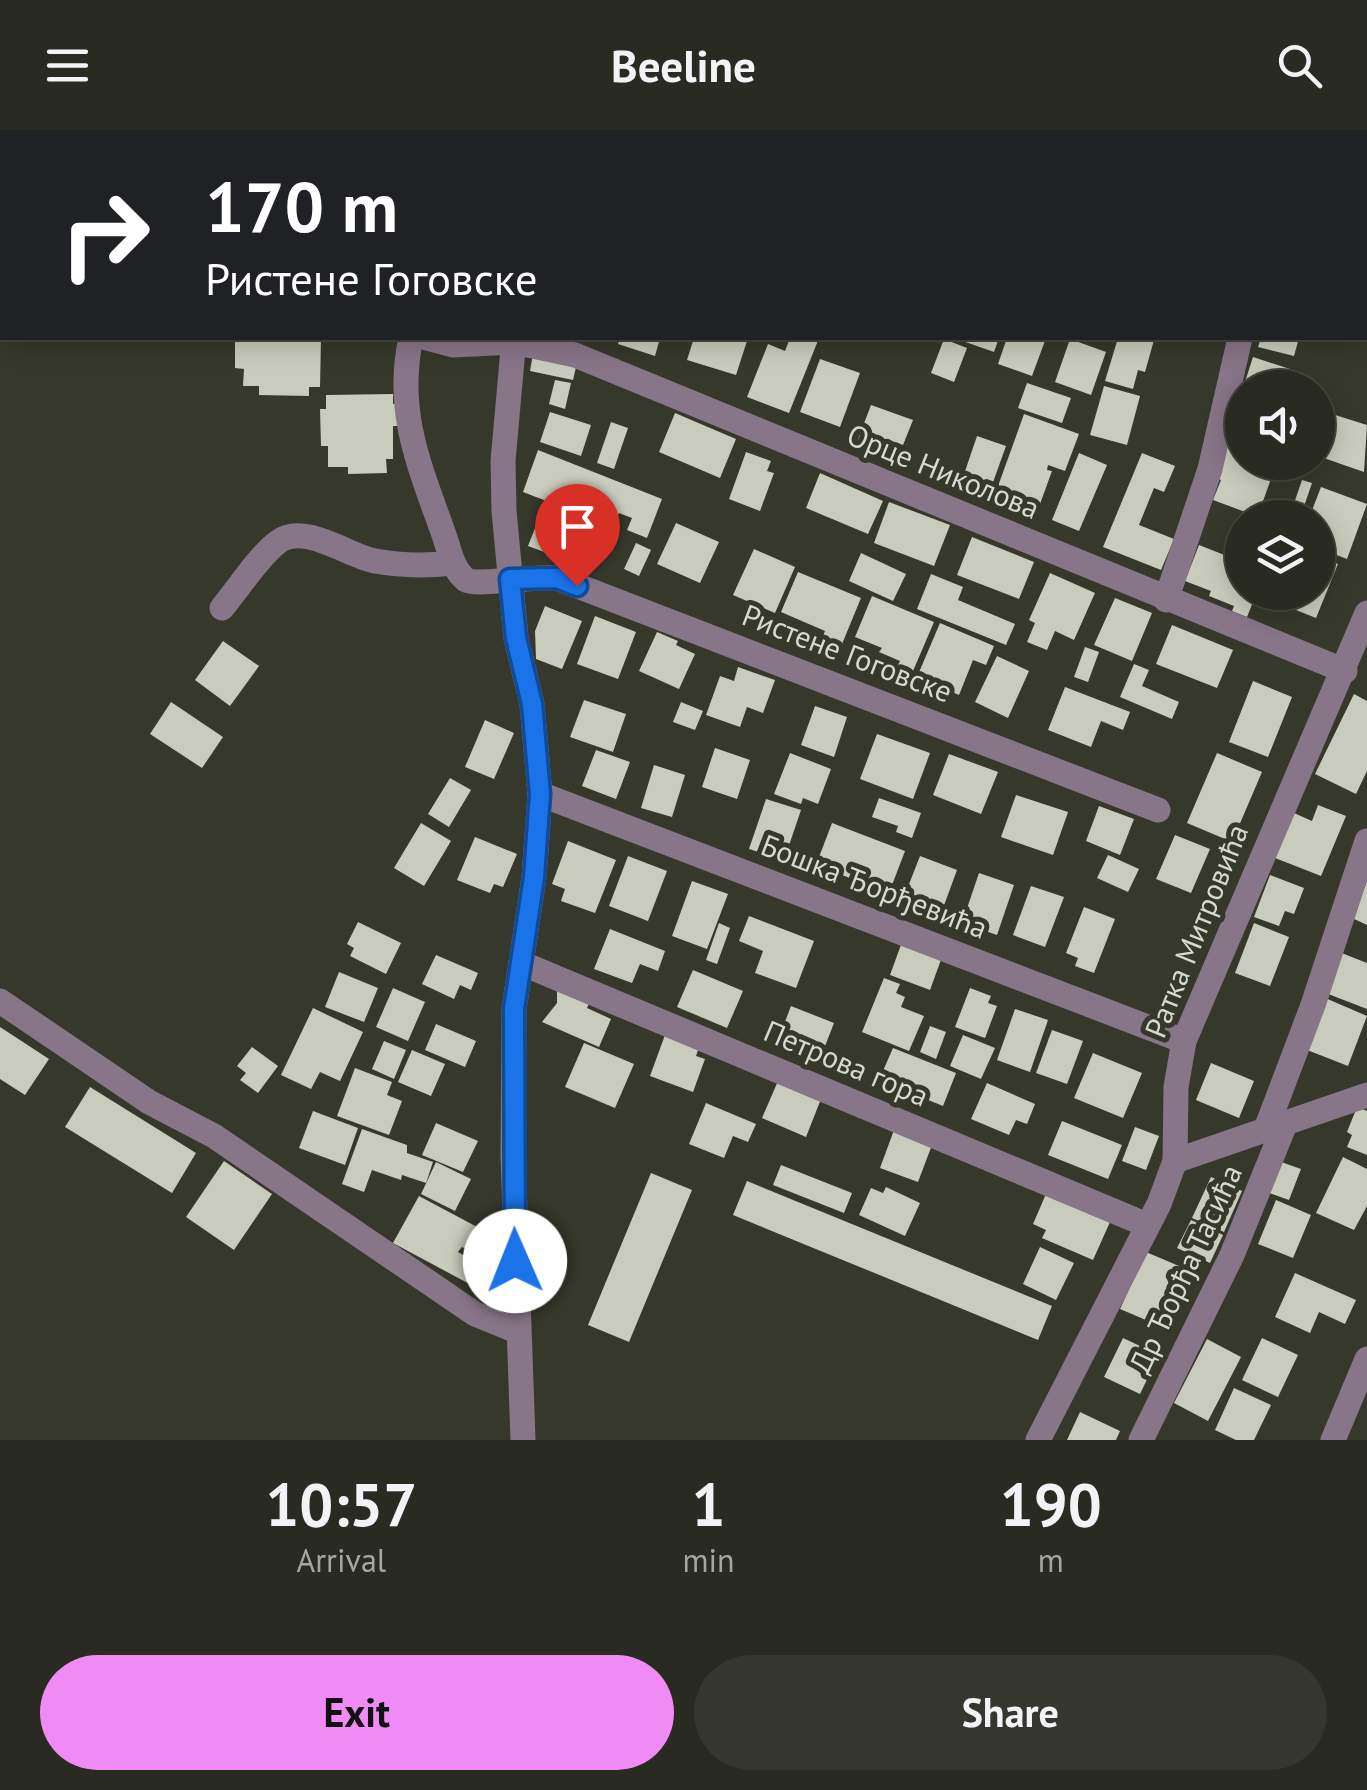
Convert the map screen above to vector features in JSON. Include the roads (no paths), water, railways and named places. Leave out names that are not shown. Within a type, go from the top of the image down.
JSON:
[{"type":"street","points":[[222,608],[278,542],[292,535],[310,537],[372,561],[418,567],[453,563],[418,470],[410,430],[405,377],[411,340]]},
{"type":"street","name":"Орце Николова","points":[[435,340],[454,345],[514,340],[575,355],[1345,670]]},
{"type":"street","points":[[514,340],[504,461],[510,579],[516,638],[532,704],[540,794],[534,877],[514,1009],[517,1331],[523,1440]]},
{"type":"street","points":[[1166,600],[1210,469],[1240,340]]},
{"type":"street","name":"Ристене Гоговске","points":[[453,563],[466,580],[478,585],[510,579],[557,578],[1158,810]]},
{"type":"street","name":"Ратка Митровића","points":[[1038,1440],[1159,1204],[1175,1161],[1176,1087],[1184,1041],[1367,613]]},
{"type":"street","name":"Бошка Ђорђевића","points":[[540,794],[1184,1041]]},
{"type":"street","name":"Др Ђорђа Тасића","points":[[1140,1440],[1232,1255],[1367,841]]},
{"type":"street","name":"Петрова гора","points":[[521,963],[1147,1225]]},
{"type":"street","points":[[0,1001],[148,1102],[214,1136],[475,1314],[517,1331]]},
{"type":"street","points":[[1175,1161],[1367,1095]]},
{"type":"street","points":[[1333,1440],[1356,1415],[1367,1359]]}]
